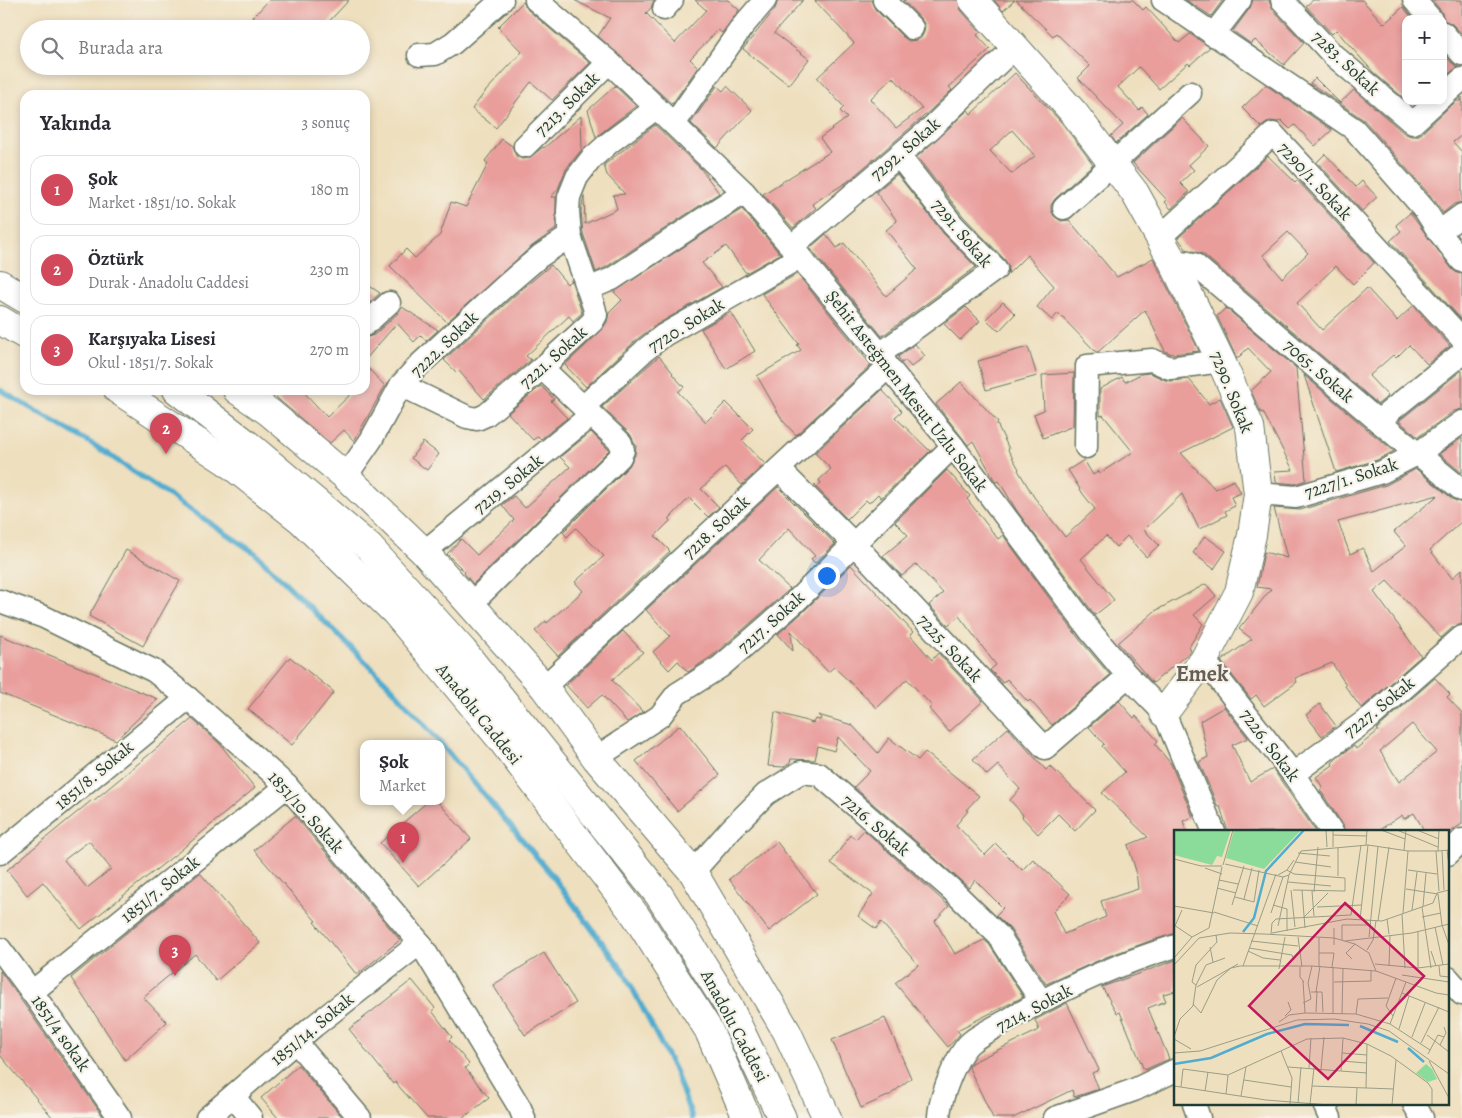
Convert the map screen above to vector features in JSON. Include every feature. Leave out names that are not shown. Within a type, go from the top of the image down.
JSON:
[{"type":"main road","name":"7290. Sokak","points":[[972,0],[1074,113],[1135,193],[1166,249],[1222,361],[1250,427],[1258,494],[1252,536],[1239,592],[1204,660],[1164,713]]},
{"type":"main road","points":[[0,284],[20,296]]},
{"type":"main road","points":[[0,320],[20,332]]},
{"type":"main road","name":"Anadolu Caddesi","points":[[126,395],[226,461],[301,520],[395,612],[500,738],[636,916],[708,1029],[747,1118]]},
{"type":"main road","name":"Anadolu Caddesi","points":[[183,395],[247,444],[369,547],[463,651],[659,895],[728,1005],[782,1118]]},
{"type":"main road","points":[[244,395],[269,412],[344,475],[424,552],[544,687],[596,758],[693,872],[787,1032],[828,1118]]},
{"type":"street","points":[[419,55],[435,54],[452,43],[502,0]]},
{"type":"street","name":"Şehit Asteğmen Mesut Uzlu Sokak","points":[[536,0],[609,62],[674,124],[744,192],[796,252],[953,446],[1092,632],[1128,676],[1164,713],[1213,830]]},
{"type":"street","points":[[674,124],[742,27],[765,0]]},
{"type":"street","points":[[884,0],[912,28]]},
{"type":"street","points":[[1163,0],[1354,129],[1425,210],[1439,232],[1462,261]]},
{"type":"street","points":[[1213,35],[1240,0]]},
{"type":"street","name":"7283. Sokak","points":[[1282,0],[1333,55],[1413,123],[1433,105]]},
{"type":"street","points":[[1414,0],[1427,15]]},
{"type":"street","points":[[1447,37],[1462,54]]},
{"type":"street","name":"7292. Sokak","points":[[796,252],[1016,48]]},
{"type":"street","name":"7213. Sokak","points":[[525,146],[609,62]]},
{"type":"street","points":[[1447,92],[1462,79]]},
{"type":"street","points":[[1064,208],[1190,93]]},
{"type":"street","name":"7221. Sokak","points":[[401,385],[467,417],[476,419],[486,415],[542,368],[592,322],[596,315],[570,236],[569,197],[577,177],[591,159],[608,143],[656,108]]},
{"type":"street","name":"7290/1. Sokak","points":[[1166,249],[1273,134],[1462,339]]},
{"type":"street","name":"7291. Sokak","points":[[884,360],[996,269],[953,225],[899,156]]},
{"type":"street","points":[[588,289],[612,279],[744,192]]},
{"type":"street","points":[[1439,232],[1462,215]]},
{"type":"street","name":"7222. Sokak","points":[[344,475],[371,440],[401,385],[418,366],[540,256],[570,236]]},
{"type":"street","name":"7065. Sokak","points":[[1166,249],[1194,264],[1462,490]]},
{"type":"street","name":"7720. Sokak","points":[[587,411],[645,350],[664,335],[796,252]]},
{"type":"street","points":[[370,320],[389,303]]},
{"type":"street","points":[[1378,421],[1462,353]]},
{"type":"street","name":"7218. Sokak","points":[[544,687],[779,469],[884,360]]},
{"type":"street","points":[[1086,447],[1087,366],[1152,360],[1170,368],[1222,361]]},
{"type":"street","points":[[471,604],[620,456],[623,450],[621,443],[542,368]]},
{"type":"street","name":"7219. Sokak","points":[[424,552],[587,411]]},
{"type":"street","name":"7227/1. Sokak","points":[[1258,494],[1296,497],[1382,472],[1417,454],[1462,422]]},
{"type":"street","name":"7217. Sokak","points":[[596,758],[660,716],[677,694],[720,667],[794,604],[953,446]]},
{"type":"street","name":"7225. Sokak","points":[[779,469],[855,545],[1045,748],[1128,676]]},
{"type":"street","name":"1851/10. Sokak","points":[[0,601],[44,617],[154,671],[188,698],[287,786],[420,943],[520,1108],[524,1118]]},
{"type":"street","name":"7227. Sokak","points":[[1293,774],[1371,717],[1462,637]]},
{"type":"street","name":"7226. Sokak","points":[[1204,660],[1293,774],[1331,830]]},
{"type":"street","name":"1851/8. Sokak","points":[[0,853],[188,698]]},
{"type":"street","name":"7216. Sokak","points":[[693,872],[731,829],[766,794],[801,772],[818,774],[951,889],[999,936],[1041,1001]]},
{"type":"street","name":"1851/7. Sokak","points":[[32,992],[287,786]]},
{"type":"street","points":[[1450,852],[1462,840]]},
{"type":"street","name":"1851/14. Sokak","points":[[207,1118],[296,1042],[420,943]]},
{"type":"street","name":"7214. Sokak","points":[[939,1118],[939,1108],[955,1065],[970,1043],[1041,1001],[1133,959],[1174,947]]},
{"type":"street","name":"1851/4 sokak","points":[[0,950],[32,992],[120,1118]]},
{"type":"street","points":[[1450,980],[1462,994]]},
{"type":"street","points":[[296,1042],[360,1118]]},
{"type":"street","points":[[1055,1118],[1134,1090],[1174,1071]]},
{"type":"street","points":[[233,1096],[251,1118]]},
{"type":"street","points":[[1325,1106],[1330,1118]]},
{"type":"street","points":[[1415,1106],[1422,1118]]},
{"type":"building","points":[[269,0],[349,0],[330,20],[250,20]]},
{"type":"building","points":[[574,0],[654,0],[651,8],[646,13],[675,43],[706,10],[695,0],[728,0],[739,10],[722,33],[718,30],[690,59],[698,67],[672,104],[598,36],[610,18]]},
{"type":"building","points":[[778,0],[803,0],[774,33],[809,59],[789,85],[743,49],[775,9]]},
{"type":"building","points":[[814,0],[871,0],[875,9],[909,41],[921,38],[925,25],[903,0],[958,0],[961,10],[980,32],[977,35],[990,49],[949,87],[952,90],[922,118],[847,182],[812,204],[816,208],[793,228],[763,194],[830,152],[820,138],[847,118],[840,111],[844,107],[817,78],[854,43]],"holes":[[[893,77],[922,109],[896,128],[870,99]]]},
{"type":"building","points":[[994,0],[1015,0],[1003,11]]},
{"type":"building","points":[[1016,0],[1133,0],[1143,10],[1146,7],[1179,43],[1190,34],[1210,47],[1190,65],[1188,63],[1159,89],[1139,67],[1118,87],[1139,110],[1142,107],[1148,114],[1116,143],[1111,136],[1123,125],[1078,78],[1090,66],[1056,33],[1053,36]]},
{"type":"building","points":[[1186,0],[1223,0],[1211,16]]},
{"type":"building","points":[[1253,0],[1269,0],[1272,9],[1304,43],[1284,65],[1255,40],[1251,44],[1233,31],[1250,8]]},
{"type":"building","points":[[1313,0],[1362,0],[1384,24],[1403,7],[1410,15],[1402,15],[1402,97],[1374,73],[1336,30],[1332,34],[1306,6]]},
{"type":"building","points":[[1432,0],[1462,0],[1462,34],[1447,22],[1447,15],[1442,15]]},
{"type":"building","points":[[523,2],[528,10],[590,63],[552,100],[531,82],[496,128],[472,109],[522,52],[498,27]]},
{"type":"building","points":[[1447,57],[1452,63],[1458,67],[1447,75]]},
{"type":"building","points":[[1015,73],[1062,123],[1093,164],[1055,199],[1051,205],[1054,216],[1061,221],[1069,220],[1117,277],[1153,258],[1199,351],[1172,354],[1165,351],[1145,310],[1096,352],[1058,313],[1052,320],[1037,307],[1054,286],[1027,255],[1008,274],[1009,267],[1005,260],[963,216],[917,157],[968,110],[971,114]],"holes":[[[1012,130],[1035,156],[1012,174],[990,151]]]},
{"type":"building","points":[[1315,78],[1340,103],[1354,90],[1404,133],[1411,136],[1417,136],[1422,133],[1448,108],[1457,101],[1461,101],[1459,99],[1462,97],[1462,135],[1453,142],[1462,152],[1462,202],[1454,204],[1443,213],[1435,201],[1364,120],[1310,83]]},
{"type":"building","points":[[1266,85],[1332,130],[1315,146],[1295,125],[1290,129],[1281,120],[1278,122],[1270,121],[1261,127],[1242,108]]},
{"type":"building","points":[[615,86],[636,106],[596,137],[588,110]]},
{"type":"building","points":[[717,86],[723,91],[727,86],[752,110],[717,148],[691,123]]},
{"type":"building","points":[[581,116],[582,149],[566,169],[558,189],[551,197],[556,197],[556,229],[532,246],[447,322],[390,266],[406,249],[415,258],[440,235],[451,202],[466,207],[488,164],[485,161],[502,139],[512,146],[516,156],[522,159],[529,158],[544,148]]},
{"type":"building","points":[[1182,118],[1209,146],[1189,165],[1194,170],[1180,183],[1189,192],[1171,209],[1165,202],[1167,200],[1133,163]]},
{"type":"building","points":[[655,125],[701,169],[719,193],[596,272],[583,233],[581,211],[584,196],[585,224],[617,209],[613,195],[625,194],[607,175],[604,165]]},
{"type":"building","points":[[1325,154],[1356,187],[1362,181],[1377,197],[1362,211],[1317,162]]},
{"type":"building","points":[[1268,156],[1295,182],[1297,180],[1374,263],[1353,284],[1336,266],[1297,303],[1322,330],[1367,288],[1397,321],[1413,306],[1450,346],[1427,364],[1409,345],[1396,358],[1393,355],[1369,376],[1388,396],[1378,404],[1203,254],[1186,249],[1178,238]],"holes":[[[1288,232],[1308,253],[1282,278],[1263,255]]]},
{"type":"building","points":[[897,174],[943,233],[976,267],[882,336],[810,248],[826,234],[837,248],[844,243],[886,296],[917,269],[886,230],[897,221],[876,192]]},
{"type":"building","points":[[742,209],[780,254],[746,273],[726,246],[702,263],[722,287],[656,325],[636,340],[586,387],[565,365],[601,331],[607,322],[609,313],[622,300],[614,292]]},
{"type":"building","points":[[1410,213],[1452,269],[1462,274],[1462,320],[1390,241],[1401,231],[1396,225]]},
{"type":"building","points":[[551,265],[567,284],[571,280],[582,313],[573,321],[569,316],[526,356],[531,360],[484,399],[458,370],[456,372],[444,360]]},
{"type":"building","points":[[797,274],[871,365],[796,435],[783,421],[757,376],[801,350],[797,345],[799,344],[762,294]]},
{"type":"building","points":[[370,286],[380,293],[370,302]]},
{"type":"building","points":[[1003,302],[1015,314],[999,331],[986,319]]},
{"type":"building","points":[[402,307],[438,330],[426,341],[421,335],[414,342],[397,323],[370,354],[370,336],[374,335]]},
{"type":"building","points":[[966,307],[980,321],[960,340],[944,324]]},
{"type":"building","points":[[1226,308],[1296,368],[1306,480],[1295,484],[1276,482],[1275,471],[1293,470],[1251,391],[1271,372],[1248,348],[1237,359],[1217,316]]},
{"type":"building","points":[[731,312],[755,351],[726,369],[701,329]]},
{"type":"building","points":[[915,344],[925,356],[911,367],[905,360],[902,363],[898,357]]},
{"type":"building","points":[[1028,347],[1037,376],[986,390],[978,361]]},
{"type":"building","points":[[659,356],[684,387],[678,392],[706,422],[726,402],[753,429],[742,440],[765,464],[742,485],[725,467],[701,489],[719,507],[708,517],[689,498],[655,536],[670,551],[558,656],[535,631],[546,621],[547,623],[583,591],[575,582],[604,556],[576,528],[567,537],[563,532],[629,466],[635,455],[636,446],[630,434],[602,407]]},
{"type":"building","points":[[370,370],[385,386],[354,441],[344,430],[330,443],[274,395],[307,395],[327,417],[350,395],[370,395]]},
{"type":"building","points":[[1462,370],[1462,409],[1454,411],[1418,437],[1399,421]]},
{"type":"building","points":[[1074,373],[1073,426],[1043,438],[1034,414],[1044,410],[1042,375]]},
{"type":"building","points":[[1150,373],[1171,381],[1189,379],[1209,404],[1220,398],[1233,427],[1181,453],[1215,489],[1234,480],[1241,493],[1231,497],[1235,506],[1225,511],[1227,515],[1199,529],[1182,494],[1144,530],[1159,545],[1146,557],[1127,536],[1116,547],[1106,536],[1081,559],[1114,600],[1095,615],[1017,511],[999,481],[995,481],[973,441],[968,445],[936,404],[961,382],[998,422],[997,424],[1018,470],[1034,497],[1065,537],[1095,509],[1068,470],[1084,460],[1093,475],[1099,471],[1100,473],[1133,452],[1103,415],[1100,416],[1100,389],[1122,377],[1125,382],[1141,374]]},
{"type":"building","points":[[1304,375],[1394,451],[1377,460],[1336,472]]},
{"type":"building","points":[[541,386],[554,399],[551,401],[567,418],[541,439],[538,436],[533,440],[508,413]]},
{"type":"building","points":[[882,390],[902,411],[895,417],[930,451],[881,498],[878,494],[869,503],[866,500],[847,519],[814,485],[817,486],[821,483],[819,480],[831,469],[815,453]]},
{"type":"building","points":[[591,432],[609,450],[473,584],[465,572],[447,554],[461,539],[477,555],[514,520],[502,505],[514,496],[525,508],[570,467],[560,457]]},
{"type":"building","points":[[1462,438],[1462,473],[1439,454]]},
{"type":"building","points":[[423,442],[439,454],[427,470],[411,458]]},
{"type":"building","points":[[1416,469],[1454,500],[1462,503],[1462,521],[1430,550],[1452,578],[1462,569],[1462,624],[1453,627],[1441,638],[1387,581],[1374,592],[1421,656],[1363,707],[1361,708],[1345,686],[1332,663],[1295,678],[1297,682],[1264,706],[1256,695],[1251,699],[1221,661],[1252,639],[1239,629],[1271,589],[1257,587],[1264,552],[1287,558],[1274,508],[1300,510],[1386,485]],"holes":[[[1438,495],[1394,532],[1406,546],[1374,571],[1363,548],[1350,554],[1338,522]]]},
{"type":"building","points":[[947,470],[970,496],[967,499],[998,539],[1003,535],[1080,640],[1110,675],[1052,725],[1030,700],[1028,702],[1007,679],[1003,683],[990,670],[996,665],[959,616],[948,625],[929,605],[943,593],[916,564],[902,576],[883,556],[908,535],[895,522]]},
{"type":"building","points":[[778,487],[835,544],[815,563],[811,559],[815,556],[789,528],[759,560],[790,589],[712,656],[688,672],[678,661],[669,670],[653,652],[670,636],[646,610]]},
{"type":"building","points":[[1205,536],[1226,551],[1214,569],[1193,553]]},
{"type":"building","points":[[126,550],[180,581],[143,646],[89,616]]},
{"type":"building","points":[[851,565],[913,632],[910,635],[932,660],[938,653],[983,701],[949,732],[929,709],[932,706],[907,679],[877,708],[834,667],[828,672],[791,631],[793,651],[778,634]]},
{"type":"building","points":[[1206,584],[1216,596],[1194,615],[1203,624],[1189,647],[1191,651],[1153,683],[1118,643],[1155,611]]},
{"type":"building","points":[[623,631],[643,652],[612,680],[643,712],[627,722],[602,695],[587,708],[566,685]]},
{"type":"building","points":[[0,635],[158,699],[116,740],[0,693]]},
{"type":"building","points":[[290,657],[334,692],[292,745],[248,709]]},
{"type":"building","points":[[1435,678],[1450,694],[1447,697],[1462,713],[1462,824],[1450,832],[1450,830],[1424,830],[1414,813],[1404,819],[1402,815],[1379,830],[1344,830],[1320,790],[1323,788],[1316,777],[1333,765],[1332,763],[1338,757],[1354,746],[1356,749],[1378,731],[1377,729]],"holes":[[[1412,724],[1437,752],[1399,782],[1380,751]]]},
{"type":"building","points":[[1119,701],[1134,718],[1136,716],[1158,741],[1155,744],[1171,764],[1193,817],[1183,821],[1186,830],[1174,830],[1174,934],[1106,957],[1046,984],[1010,929],[996,915],[1003,908],[975,880],[969,888],[854,787],[870,771],[838,737],[834,751],[818,746],[815,760],[791,759],[790,763],[784,767],[768,766],[775,712],[813,723],[815,719],[820,720],[821,718],[818,715],[852,725],[878,753],[889,738],[918,760],[925,752],[979,796],[956,825],[985,855],[996,844],[1022,870],[1033,859],[1070,894],[1053,911],[1064,934],[1106,917],[1101,901],[1138,889],[1136,871],[1128,845],[1148,837],[1102,793],[1125,772],[1102,746],[1104,744],[1089,727]]},
{"type":"building","points":[[1320,704],[1336,726],[1322,736],[1306,715]]},
{"type":"building","points":[[1224,707],[1248,738],[1232,745],[1250,782],[1273,769],[1315,830],[1227,830],[1220,806],[1218,807],[1199,762],[1208,757],[1200,721]]},
{"type":"building","points":[[192,719],[220,744],[255,788],[181,850],[81,929],[43,882],[27,895],[7,870]],"holes":[[[89,841],[111,869],[87,888],[64,860]]]},
{"type":"building","points":[[680,725],[720,775],[677,811],[636,761]]},
{"type":"building","points":[[1008,728],[1046,770],[1050,766],[1095,810],[1075,831],[1058,814],[1038,834],[1022,817],[1023,815],[1010,800],[1020,789],[998,765],[987,775],[973,759]]},
{"type":"building","points":[[424,805],[441,805],[471,839],[419,886],[380,843]]},
{"type":"building","points":[[295,816],[400,940],[357,975],[314,922],[316,921],[254,850]]},
{"type":"building","points":[[864,830],[949,906],[935,921],[955,954],[984,940],[989,944],[1023,997],[957,1030],[960,1034],[948,1047],[895,983],[918,965],[881,922],[876,929],[858,916],[873,894],[831,863],[850,835],[856,839]]},
{"type":"building","points":[[777,842],[817,894],[769,931],[729,879]]},
{"type":"building","points":[[200,873],[260,943],[216,981],[195,954],[143,997],[167,1022],[125,1060],[71,978]]},
{"type":"building","points":[[544,953],[576,1003],[525,1035],[493,985]]},
{"type":"building","points":[[1174,961],[1174,991],[1163,994],[1166,1001],[1148,1008],[1169,1059],[1144,1070],[1120,1012],[1117,1013],[1102,987]]},
{"type":"building","points":[[0,971],[104,1118],[53,1118],[0,1055]]},
{"type":"building","points":[[412,980],[435,1008],[432,1011],[452,1037],[449,1040],[469,1064],[465,1068],[489,1098],[463,1118],[427,1118],[395,1082],[393,1084],[349,1029]]},
{"type":"building","points":[[1067,1003],[1099,1070],[1092,1073],[1099,1089],[1074,1097],[1072,1090],[1013,1118],[993,1118],[969,1068],[971,1063],[1039,1030],[1035,1020]]},
{"type":"building","points":[[885,1018],[911,1078],[890,1095],[861,1108],[832,1040]]},
{"type":"building","points":[[298,1065],[343,1118],[278,1118],[261,1098]]},
{"type":"waterway","points":[[0,390],[94,445],[255,553],[393,689],[438,740]]},
{"type":"waterway","points":[[445,749],[551,874],[624,972],[675,1071],[692,1118]]},
{"type":"place","name":"Öztürk","points":[[166,454]]},
{"type":"place","name":"Şok","points":[[403,863]]},
{"type":"place","name":"Karşıyaka Lisesi","points":[[175,976]]},
{"type":"district","name":"Emek","points":[[1202,673]]}]
